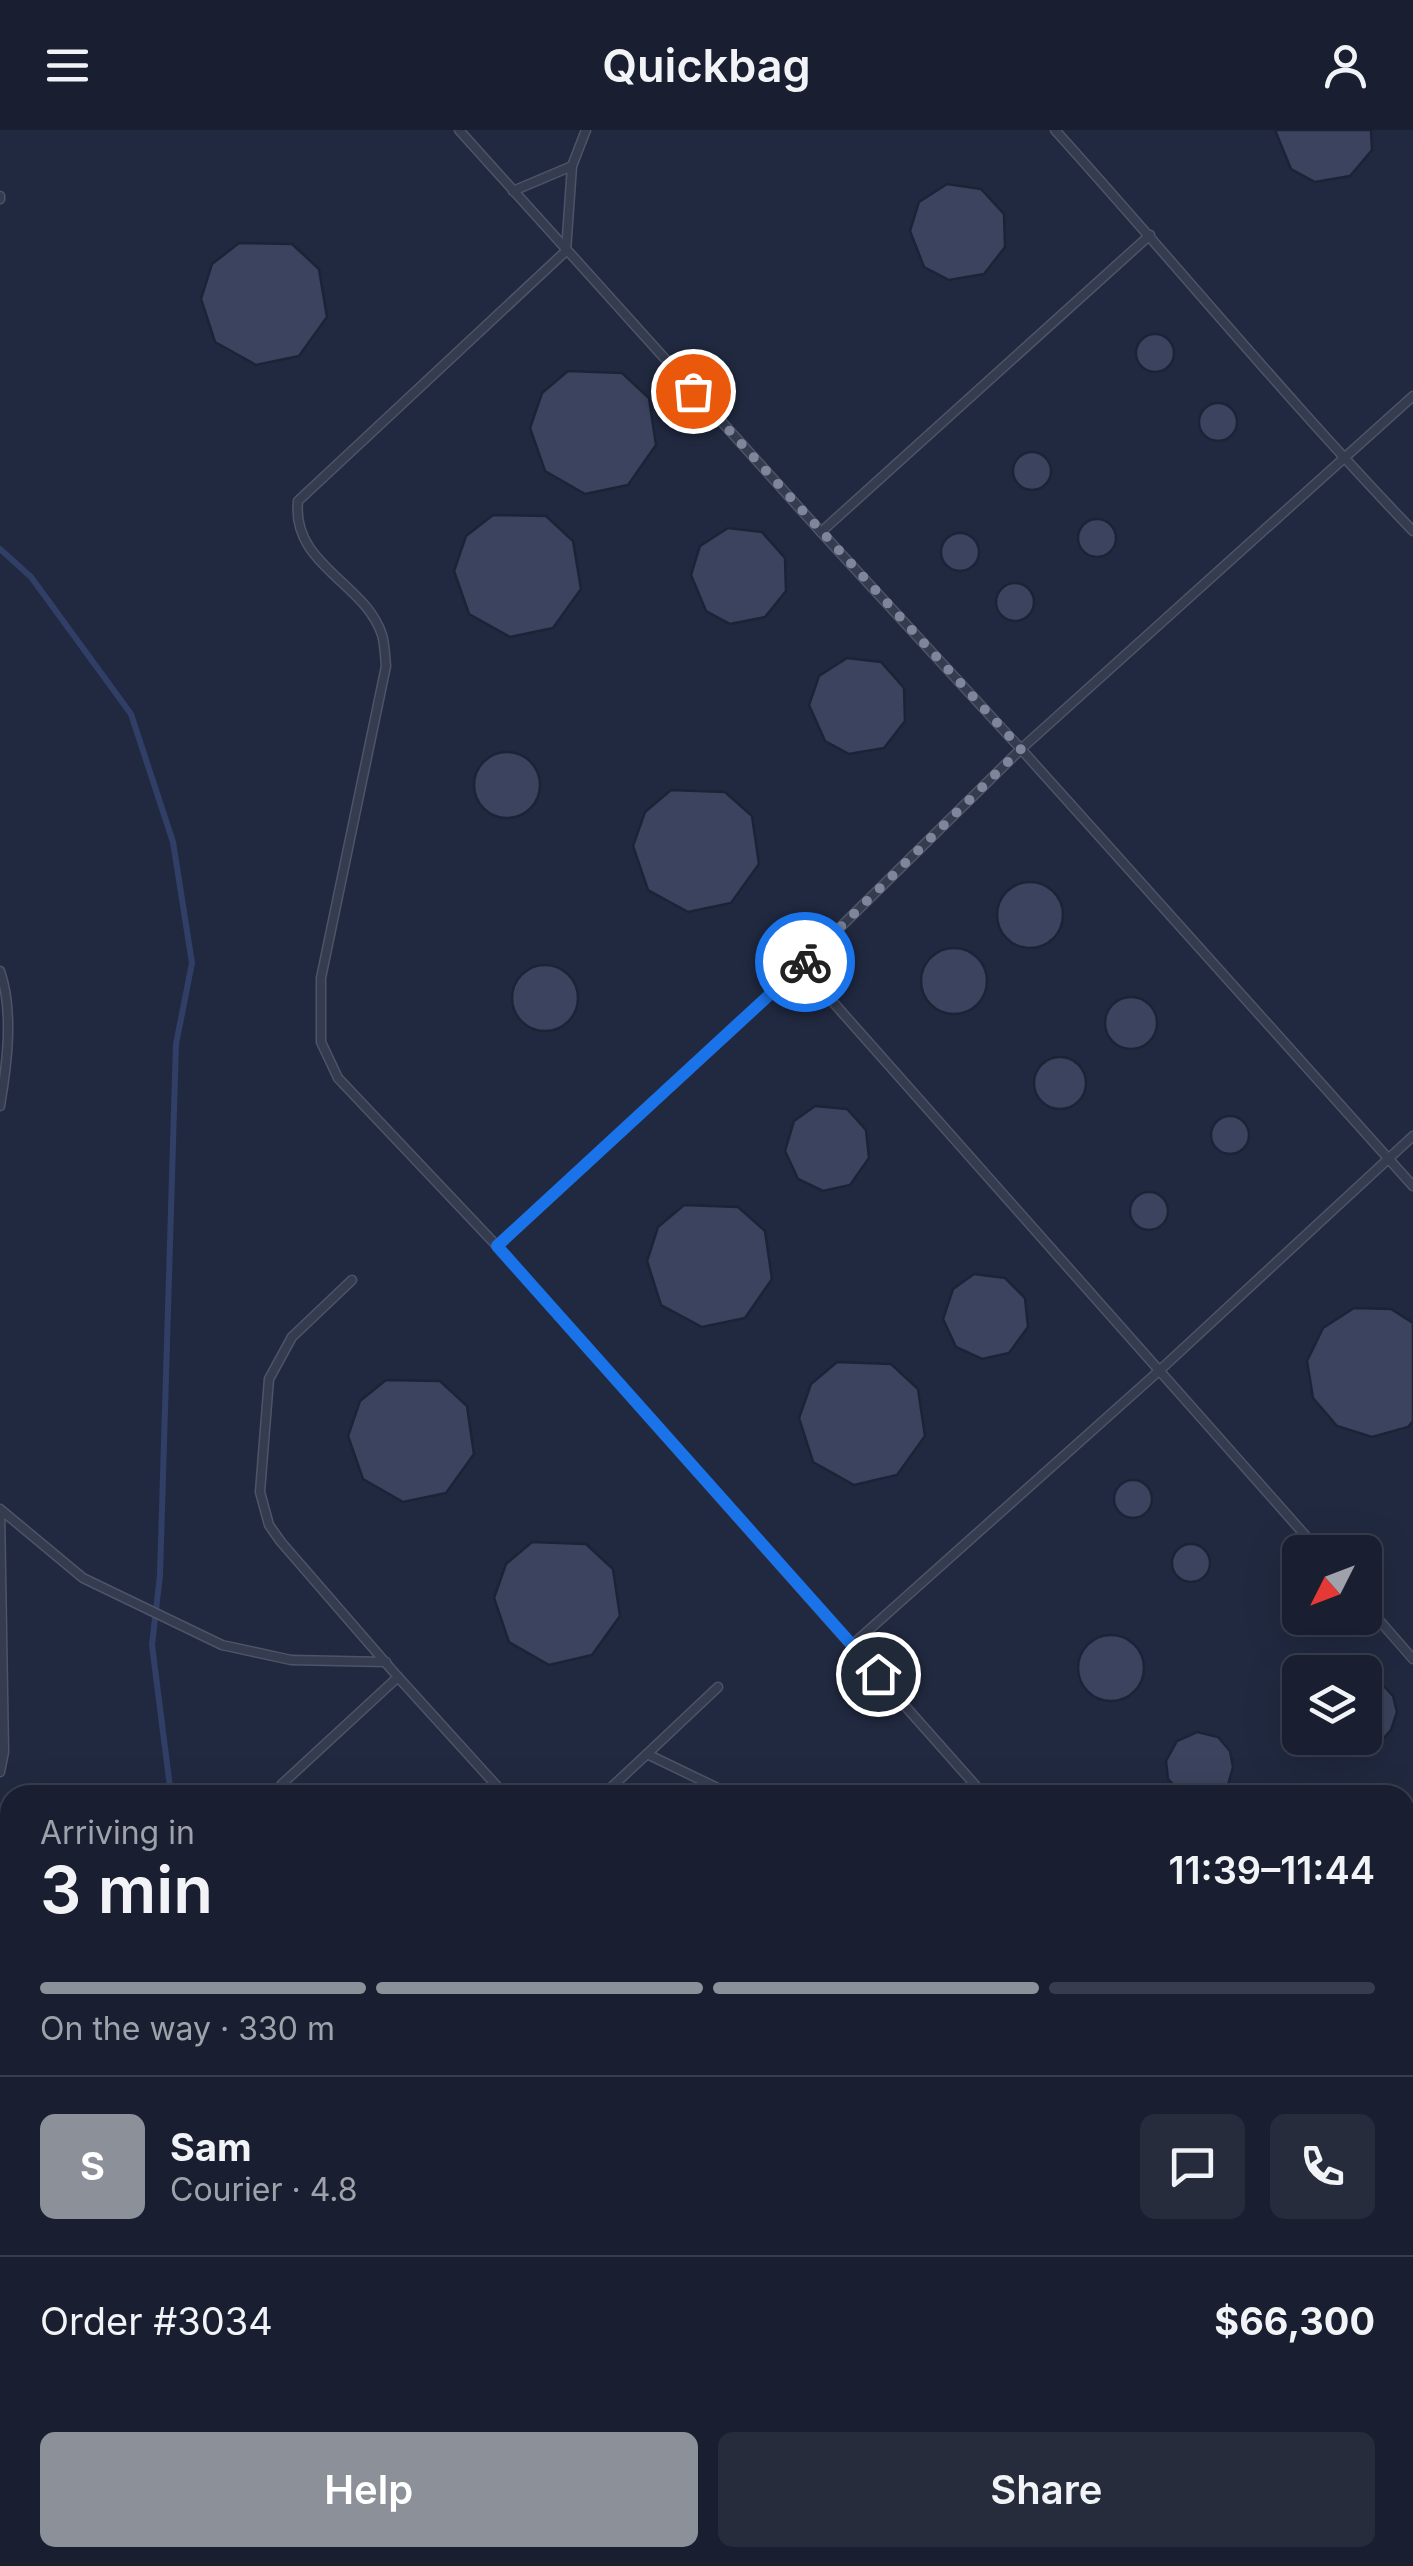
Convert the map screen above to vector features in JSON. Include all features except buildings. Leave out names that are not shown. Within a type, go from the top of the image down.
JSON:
[{"type":"lane","points":[[458,130],[1413,1186]]},
{"type":"lane","points":[[586,130],[572,166],[566,251],[298,502],[296,520],[312,553],[366,607],[382,634],[386,666],[321,978],[321,1042],[338,1078],[497,1246],[972,1785]]},
{"type":"lane","points":[[1055,130],[1343,459],[1413,531]]},
{"type":"lane","points":[[512,191],[572,166]]},
{"type":"lane","points":[[821,532],[1150,235]]},
{"type":"lane","points":[[497,1246],[801,966],[1021,749],[1413,396]]},
{"type":"lane","points":[[801,966],[1305,1535]]},
{"type":"lane","points":[[0,972],[6,987],[7,1063],[0,1106]]},
{"type":"lane","points":[[852,1645],[1160,1370],[1413,1136]]},
{"type":"lane","points":[[352,1280],[292,1337],[269,1380],[260,1492],[269,1525],[496,1785]]},
{"type":"lane","points":[[0,1509],[83,1578],[222,1644],[291,1660],[386,1662]]},
{"type":"lane","points":[[0,1509],[4,1752],[0,1772]]},
{"type":"lane","points":[[1382,1623],[1413,1659]]},
{"type":"lane","points":[[281,1785],[398,1677]]},
{"type":"lane","points":[[614,1785],[718,1687]]},
{"type":"lane","points":[[647,1754],[711,1785]]},
{"type":"waterway","points":[[0,549],[31,577],[131,714],[173,842],[192,963],[176,1044],[160,1575],[152,1645],[170,1785]]},
{"type":"way so far","points":[[693,391],[1021,749],[805,962]]},
{"type":"route","points":[[805,962],[497,1246],[878,1674]]}]
